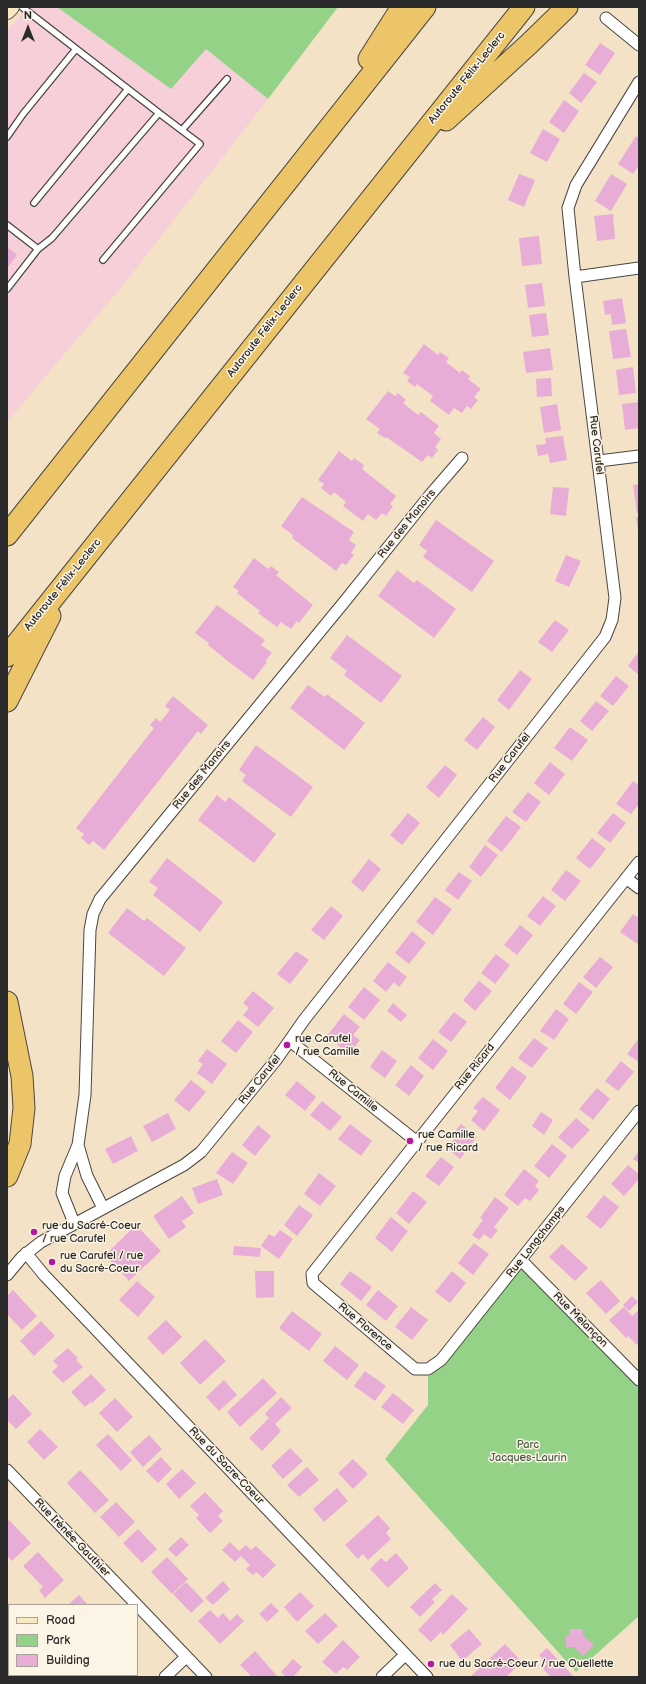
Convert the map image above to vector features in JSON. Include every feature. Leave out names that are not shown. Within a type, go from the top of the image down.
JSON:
[{"type":"highway","points":[[314,147],[402,7]]},
{"type":"highway","points":[[7,535],[425,7]]},
{"type":"highway","name":"Autoroute Félix-Leclerc","points":[[7,656],[398,163],[524,7]]},
{"type":"highway","points":[[398,163],[529,44],[567,7]]},
{"type":"highway","points":[[7,523],[36,497]]},
{"type":"highway","points":[[7,701],[70,576]]},
{"type":"highway","points":[[7,1002],[22,1076],[24,1108],[20,1144],[7,1176]]},
{"type":"street","points":[[7,11],[11,7]]},
{"type":"street","points":[[606,18],[639,45]]},
{"type":"street","name":"Rue Carufel","points":[[7,1275],[26,1253],[41,1242],[184,1164],[201,1152],[290,1041],[304,1020],[605,637],[612,620],[615,598],[575,277],[568,208],[576,185],[639,82]]},
{"type":"street","points":[[575,277],[639,268]]},
{"type":"street","points":[[598,460],[639,456]]},
{"type":"street","name":"Rue des Manoirs","points":[[74,1223],[62,1193],[65,1176],[78,1145],[85,1095],[90,930],[93,914],[100,899],[430,495],[462,458]]},
{"type":"street","name":"Rue Ricard","points":[[312,1274],[416,1141],[639,862]]},
{"type":"street","points":[[626,878],[639,888]]},
{"type":"street","name":"Rue Camille","points":[[290,1041],[416,1141]]},
{"type":"street","name":"Rue Longchamps","points":[[428,1369],[441,1360],[522,1261],[639,1112]]},
{"type":"street","name":"Rue des Manoirs","points":[[78,1145],[87,1176],[103,1208]]},
{"type":"street","name":"Rue du Sacre-Coeur","points":[[26,1253],[44,1275],[427,1677]]},
{"type":"street","name":"Rue Melançon","points":[[522,1261],[638,1377]]},
{"type":"street","name":"Rue Florence","points":[[312,1274],[313,1283],[415,1369],[428,1369]]},
{"type":"street","name":"Rue Irénée-Gauthier","points":[[7,1470],[136,1604]]},
{"type":"street","name":"Rue Irénée-Gauthier","points":[[138,1606],[206,1677]]},
{"type":"street","points":[[382,1677],[405,1655]]},
{"type":"street","points":[[165,1677],[186,1656]]},
{"type":"lane","points":[[22,7],[200,144],[102,260]]},
{"type":"lane","points":[[7,136],[45,86],[76,49]]},
{"type":"lane","points":[[182,130],[227,78]]},
{"type":"lane","points":[[34,203],[128,88]]},
{"type":"lane","points":[[7,289],[38,248],[52,238],[159,113]]},
{"type":"lane","points":[[7,225],[38,248]]},
{"type":"shaded area","points":[[28,7],[57,7],[171,88],[206,49],[268,99],[124,284],[7,422],[7,30]]},
{"type":"green space","points":[[57,7],[338,7],[268,99],[206,49],[171,89]]},
{"type":"green space","name":"Parc Jacques-Laurin","points":[[522,1261],[639,1380],[639,1616],[576,1672],[385,1459],[428,1405],[428,1369]]},
{"type":"building","points":[[600,43],[615,53],[600,75],[585,65]]},
{"type":"building","points":[[584,73],[597,82],[581,103],[569,93]]},
{"type":"building","points":[[564,100],[579,111],[564,133],[549,122]]},
{"type":"building","points":[[543,129],[560,139],[547,162],[530,153]]},
{"type":"building","points":[[636,136],[639,138],[639,165],[633,174],[618,164]]},
{"type":"building","points":[[519,174],[535,180],[524,207],[508,200]]},
{"type":"building","points":[[611,174],[627,184],[611,211],[595,201]]},
{"type":"building","points":[[613,214],[615,239],[597,241],[594,216]]},
{"type":"building","points":[[539,236],[542,264],[522,266],[519,238]]},
{"type":"building","points":[[7,247],[17,255],[7,268]]},
{"type":"building","points":[[542,283],[545,306],[528,308],[525,285]]},
{"type":"building","points":[[622,298],[626,323],[612,325],[611,314],[605,315],[603,301]]},
{"type":"building","points":[[546,313],[549,335],[532,337],[529,315]]},
{"type":"building","points":[[626,329],[631,357],[613,359],[609,331]]},
{"type":"building","points":[[424,344],[438,355],[440,352],[449,358],[446,362],[460,373],[462,370],[470,376],[468,379],[481,389],[474,397],[478,400],[471,409],[467,406],[462,413],[454,408],[449,415],[430,401],[433,396],[417,384],[415,387],[407,381],[410,377],[403,373]]},
{"type":"building","points":[[550,348],[553,370],[526,373],[523,352]]},
{"type":"building","points":[[633,367],[636,393],[619,395],[616,370]]},
{"type":"building","points":[[551,378],[552,396],[537,397],[536,379]]},
{"type":"building","points":[[388,391],[395,396],[398,393],[406,400],[403,403],[418,415],[421,412],[439,426],[434,433],[441,439],[435,447],[438,450],[432,458],[428,455],[422,462],[386,437],[385,438],[377,433],[380,429],[366,419]]},
{"type":"building","points":[[639,402],[639,428],[625,430],[622,404]]},
{"type":"building","points":[[557,404],[561,430],[544,433],[540,407]]},
{"type":"building","points":[[563,436],[567,460],[550,463],[548,454],[538,456],[536,445],[546,444],[545,438]]},
{"type":"building","points":[[339,451],[352,461],[354,458],[364,465],[362,469],[396,496],[390,504],[393,506],[386,516],[382,513],[376,520],[368,514],[363,521],[343,506],[346,502],[334,492],[331,496],[321,488],[324,484],[318,480]]},
{"type":"building","points":[[639,484],[639,512],[637,513],[633,485]]},
{"type":"building","points":[[553,487],[569,488],[566,516],[550,514]]},
{"type":"building","points":[[302,497],[354,532],[349,540],[356,545],[351,553],[354,555],[346,565],[342,563],[336,571],[292,538],[293,535],[281,526]]},
{"type":"building","points":[[636,517],[639,517],[639,532],[638,532]]},
{"type":"building","points":[[436,520],[494,561],[472,592],[423,557],[427,551],[419,545]]},
{"type":"building","points":[[566,555],[581,561],[569,587],[555,581]]},
{"type":"building","points":[[254,558],[268,569],[271,566],[279,572],[276,575],[313,605],[299,623],[297,621],[291,629],[281,622],[277,627],[258,613],[260,611],[237,593],[239,591],[233,587]]},
{"type":"building","points":[[397,570],[414,583],[417,580],[456,609],[434,638],[378,596]]},
{"type":"building","points":[[217,605],[265,640],[261,645],[272,653],[253,680],[195,633]]},
{"type":"building","points":[[555,620],[569,630],[552,652],[538,642]]},
{"type":"building","points":[[347,635],[402,676],[381,703],[344,675],[347,671],[330,658]]},
{"type":"building","points":[[639,651],[639,675],[628,666]]},
{"type":"building","points":[[520,670],[532,679],[509,710],[497,700]]},
{"type":"building","points":[[616,676],[629,686],[613,706],[600,696]]},
{"type":"building","points":[[308,685],[325,697],[327,694],[365,723],[344,750],[290,708]]},
{"type":"building","points":[[173,696],[208,725],[201,734],[198,731],[104,850],[93,841],[89,845],[81,838],[84,834],[76,828],[154,728],[150,725],[156,718],[160,722],[170,710],[165,706]]},
{"type":"building","points":[[596,701],[609,711],[592,731],[580,721]]},
{"type":"building","points":[[483,717],[495,727],[477,750],[464,740]]},
{"type":"building","points":[[570,727],[588,740],[572,761],[554,748]]},
{"type":"building","points":[[256,745],[313,787],[291,817],[242,781],[246,775],[239,770]]},
{"type":"building","points":[[550,762],[565,774],[549,795],[534,783]]},
{"type":"building","points":[[445,765],[457,775],[439,798],[426,787]]},
{"type":"building","points":[[633,781],[639,785],[639,804],[631,814],[616,804]]},
{"type":"building","points":[[528,792],[541,802],[526,822],[512,812]]},
{"type":"building","points":[[217,795],[225,802],[229,797],[276,834],[254,863],[198,820]]},
{"type":"building","points":[[408,813],[420,823],[402,845],[390,835]]},
{"type":"building","points":[[613,813],[626,823],[610,843],[597,833]]},
{"type":"building","points":[[506,816],[521,827],[502,852],[487,841]]},
{"type":"building","points":[[592,838],[606,849],[590,869],[576,858]]},
{"type":"building","points":[[485,845],[498,855],[481,877],[469,867]]},
{"type":"building","points":[[167,858],[223,902],[200,932],[153,895],[158,888],[149,882]]},
{"type":"building","points":[[369,859],[381,869],[363,892],[351,882]]},
{"type":"building","points":[[566,870],[581,881],[565,901],[551,890]]},
{"type":"building","points":[[459,872],[472,881],[458,900],[445,890]]},
{"type":"building","points":[[543,896],[556,906],[540,926],[527,916]]},
{"type":"building","points":[[435,897],[452,909],[433,935],[416,922]]},
{"type":"building","points":[[331,906],[343,916],[324,940],[311,930]]},
{"type":"building","points":[[127,908],[144,921],[147,918],[186,948],[164,976],[108,933]]},
{"type":"building","points":[[633,914],[639,918],[639,945],[620,932]]},
{"type":"building","points":[[520,925],[533,935],[517,955],[504,945]]},
{"type":"building","points":[[412,931],[426,943],[409,964],[395,953]]},
{"type":"building","points":[[296,951],[309,960],[290,984],[277,974]]},
{"type":"building","points":[[496,954],[510,965],[495,984],[481,973]]},
{"type":"building","points":[[600,957],[613,967],[596,988],[583,977]]},
{"type":"building","points":[[388,962],[407,977],[399,987],[394,982],[386,992],[373,981]]},
{"type":"building","points":[[479,981],[492,991],[475,1011],[463,1000]]},
{"type":"building","points":[[579,982],[593,992],[576,1014],[563,1004]]},
{"type":"building","points":[[364,987],[380,1000],[364,1020],[348,1007]]},
{"type":"building","points":[[253,991],[274,1008],[258,1027],[243,1015],[249,1008],[243,1003]]},
{"type":"building","points":[[393,1003],[407,1015],[401,1022],[387,1011]]},
{"type":"building","points":[[556,1009],[569,1019],[554,1040],[540,1031]]},
{"type":"building","points":[[454,1012],[467,1022],[451,1042],[438,1032]]},
{"type":"building","points":[[344,1014],[360,1027],[353,1035],[360,1040],[349,1054],[327,1036]]},
{"type":"building","points":[[238,1020],[253,1032],[236,1053],[221,1041]]},
{"type":"building","points":[[534,1038],[548,1048],[532,1068],[518,1058]]},
{"type":"building","points":[[639,1038],[639,1062],[627,1054]]},
{"type":"building","points":[[433,1039],[448,1051],[433,1070],[418,1058]]},
{"type":"building","points":[[207,1049],[227,1064],[212,1084],[197,1073],[203,1064],[198,1061]]},
{"type":"building","points":[[382,1050],[397,1061],[385,1078],[370,1067]]},
{"type":"building","points":[[621,1061],[634,1072],[618,1091],[605,1081]]},
{"type":"building","points":[[411,1065],[424,1076],[409,1096],[395,1085]]},
{"type":"building","points":[[512,1066],[527,1077],[510,1100],[495,1088]]},
{"type":"building","points":[[191,1080],[206,1092],[189,1112],[174,1100]]},
{"type":"building","points":[[297,1081],[316,1097],[305,1111],[285,1095]]},
{"type":"building","points":[[597,1088],[610,1099],[593,1120],[579,1109]]},
{"type":"building","points":[[483,1097],[500,1110],[484,1131],[471,1120],[478,1111],[473,1108]]},
{"type":"building","points":[[322,1101],[342,1117],[330,1131],[310,1115]]},
{"type":"building","points":[[541,1112],[553,1120],[544,1135],[532,1126]]},
{"type":"building","points":[[168,1113],[176,1129],[152,1142],[143,1126]]},
{"type":"building","points":[[576,1118],[590,1130],[572,1149],[558,1137]]},
{"type":"building","points":[[350,1124],[372,1141],[361,1156],[338,1139]]},
{"type":"building","points":[[461,1124],[477,1137],[460,1159],[447,1148],[456,1137],[453,1134]]},
{"type":"building","points":[[258,1125],[271,1136],[255,1156],[242,1145]]},
{"type":"building","points":[[131,1136],[138,1151],[113,1164],[105,1149]]},
{"type":"building","points":[[552,1144],[567,1156],[549,1178],[534,1166]]},
{"type":"building","points":[[639,1151],[639,1163],[633,1159]]},
{"type":"building","points":[[232,1152],[248,1163],[233,1184],[216,1173]]},
{"type":"building","points":[[441,1157],[454,1167],[439,1186],[425,1176]]},
{"type":"building","points":[[628,1165],[639,1174],[639,1179],[624,1196],[611,1184]]},
{"type":"building","points":[[524,1169],[539,1181],[535,1186],[539,1190],[530,1201],[525,1198],[518,1206],[504,1195]]},
{"type":"building","points":[[319,1173],[336,1186],[320,1206],[304,1194]]},
{"type":"building","points":[[217,1179],[223,1195],[198,1204],[192,1188]]},
{"type":"building","points":[[413,1191],[427,1202],[409,1224],[396,1213]]},
{"type":"building","points":[[604,1195],[619,1207],[601,1229],[586,1217]]},
{"type":"building","points":[[182,1196],[194,1213],[182,1221],[186,1227],[169,1239],[153,1216]]},
{"type":"building","points":[[495,1197],[509,1208],[494,1227],[498,1230],[491,1239],[484,1234],[479,1240],[472,1235],[483,1220],[480,1218]]},
{"type":"building","points":[[299,1205],[313,1215],[297,1236],[284,1225]]},
{"type":"building","points":[[391,1217],[408,1231],[392,1252],[375,1238]]},
{"type":"building","points":[[136,1225],[161,1251],[129,1281],[105,1255]]},
{"type":"building","points":[[280,1230],[293,1239],[279,1259],[261,1246],[269,1234],[274,1237]]},
{"type":"building","points":[[474,1243],[489,1254],[473,1275],[458,1263]]},
{"type":"building","points":[[562,1244],[588,1268],[575,1281],[549,1257]]},
{"type":"building","points":[[234,1246],[261,1248],[260,1257],[233,1255]]},
{"type":"building","points":[[255,1271],[274,1271],[274,1297],[256,1298]]},
{"type":"building","points":[[350,1271],[372,1287],[361,1301],[340,1284]]},
{"type":"building","points":[[452,1271],[466,1283],[450,1303],[435,1292]]},
{"type":"building","points":[[601,1280],[620,1301],[606,1314],[586,1293]]},
{"type":"building","points":[[137,1281],[155,1297],[138,1317],[119,1300]]},
{"type":"building","points":[[13,1290],[37,1316],[22,1330],[7,1314],[7,1296]]},
{"type":"building","points":[[378,1290],[398,1306],[386,1321],[366,1305]]},
{"type":"building","points":[[632,1296],[638,1302],[629,1311],[623,1305]]},
{"type":"building","points":[[411,1307],[428,1320],[412,1340],[395,1327]]},
{"type":"building","points":[[624,1307],[632,1316],[639,1310],[639,1343],[637,1345],[628,1336],[626,1338],[609,1320]]},
{"type":"building","points":[[292,1311],[322,1334],[309,1351],[279,1328]]},
{"type":"building","points":[[166,1320],[182,1337],[163,1355],[147,1338]]},
{"type":"building","points":[[41,1321],[55,1336],[34,1356],[20,1341]]},
{"type":"building","points":[[205,1339],[226,1361],[200,1385],[180,1363]]},
{"type":"building","points":[[335,1346],[359,1365],[347,1380],[323,1361]]},
{"type":"building","points":[[68,1348],[78,1358],[76,1360],[83,1367],[63,1383],[52,1372],[58,1366],[53,1361]]},
{"type":"building","points":[[365,1371],[386,1386],[375,1401],[354,1386]]},
{"type":"building","points":[[91,1374],[106,1390],[92,1403],[91,1402],[85,1407],[71,1392]]},
{"type":"building","points":[[263,1378],[277,1393],[240,1427],[227,1412]]},
{"type":"building","points":[[224,1380],[237,1395],[219,1411],[206,1397]]},
{"type":"building","points":[[393,1393],[414,1410],[403,1424],[381,1407]]},
{"type":"building","points":[[13,1394],[32,1414],[16,1429],[7,1420],[7,1400]]},
{"type":"building","points":[[281,1397],[292,1408],[275,1424],[281,1431],[262,1451],[249,1438],[269,1418],[265,1414]]},
{"type":"building","points":[[115,1398],[133,1417],[117,1432],[99,1413]]},
{"type":"building","points":[[40,1429],[58,1447],[44,1460],[27,1442]]},
{"type":"building","points":[[108,1434],[132,1460],[121,1471],[96,1445]]},
{"type":"building","points":[[149,1435],[162,1449],[143,1467],[130,1452]]},
{"type":"building","points":[[290,1448],[303,1461],[283,1479],[271,1466]]},
{"type":"building","points":[[161,1457],[172,1469],[158,1483],[146,1471]]},
{"type":"building","points":[[353,1459],[368,1474],[353,1489],[338,1473]]},
{"type":"building","points":[[307,1467],[319,1480],[299,1497],[287,1485]]},
{"type":"building","points":[[182,1469],[196,1483],[179,1499],[166,1484]]},
{"type":"building","points":[[80,1470],[109,1500],[95,1513],[67,1483]]},
{"type":"building","points":[[337,1488],[348,1501],[324,1522],[313,1509]]},
{"type":"building","points":[[205,1492],[223,1511],[218,1516],[223,1521],[210,1533],[196,1518],[199,1515],[190,1506]]},
{"type":"building","points":[[116,1502],[135,1522],[119,1537],[100,1517]]},
{"type":"building","points":[[378,1515],[390,1528],[386,1533],[391,1539],[368,1560],[363,1554],[358,1559],[345,1545]]},
{"type":"building","points":[[9,1520],[31,1543],[12,1561],[7,1556],[7,1522]]},
{"type":"building","points":[[138,1529],[157,1549],[142,1563],[123,1543]]},
{"type":"building","points":[[181,1537],[189,1545],[176,1557],[168,1549]]},
{"type":"building","points":[[230,1542],[239,1551],[246,1545],[251,1550],[256,1546],[276,1565],[263,1578],[256,1572],[253,1575],[246,1569],[250,1565],[241,1556],[235,1562],[222,1550]]},
{"type":"building","points":[[38,1552],[64,1580],[45,1598],[39,1590],[43,1587],[23,1566]]},
{"type":"building","points":[[396,1553],[409,1568],[388,1588],[370,1569],[381,1558],[386,1562]]},
{"type":"building","points":[[167,1557],[188,1579],[172,1594],[151,1572]]},
{"type":"building","points":[[223,1581],[230,1589],[213,1605],[205,1598]]},
{"type":"building","points":[[186,1582],[204,1601],[191,1613],[173,1594]]},
{"type":"building","points":[[435,1583],[442,1590],[432,1599],[435,1602],[420,1617],[410,1607]]},
{"type":"building","points":[[300,1592],[314,1606],[297,1622],[284,1607]]},
{"type":"building","points":[[452,1594],[468,1609],[443,1635],[441,1632],[431,1642],[418,1630]]},
{"type":"building","points":[[79,1595],[87,1604],[69,1604]]},
{"type":"building","points":[[271,1603],[279,1611],[267,1622],[259,1614]]},
{"type":"building","points":[[210,1610],[218,1618],[223,1613],[230,1621],[237,1614],[244,1621],[220,1644],[198,1621]]},
{"type":"building","points":[[325,1613],[338,1626],[318,1644],[305,1631]]},
{"type":"building","points":[[469,1629],[482,1644],[462,1661],[450,1645]]},
{"type":"building","points":[[569,1629],[583,1629],[583,1635],[594,1645],[583,1656],[574,1647],[566,1647],[566,1635],[569,1636]]},
{"type":"building","points":[[8,1633],[8,1656],[7,1655]]},
{"type":"building","points":[[343,1640],[360,1657],[347,1670],[343,1667],[336,1674],[322,1662]]},
{"type":"building","points":[[505,1644],[522,1662],[506,1677],[470,1677]]},
{"type":"building","points":[[547,1648],[574,1677],[551,1677],[543,1669],[547,1664],[539,1655]]},
{"type":"building","points":[[255,1651],[278,1677],[252,1677],[240,1665]]},
{"type":"building","points":[[293,1659],[302,1667],[293,1677],[286,1677],[281,1672]]},
{"type":"place","name":"rue Carufel / rue Camille","points":[[287,1045]]},
{"type":"place","name":"rue Camille / rue Ricard","points":[[410,1141]]},
{"type":"place","name":"rue du Sacré-Coeur / rue Carufel","points":[[34,1232]]},
{"type":"place","name":"rue Carufel / rue du Sacré-Coeur","points":[[52,1262]]},
{"type":"place","name":"rue du Sacré-Coeur / rue Ouellette","points":[[431,1664]]}]
